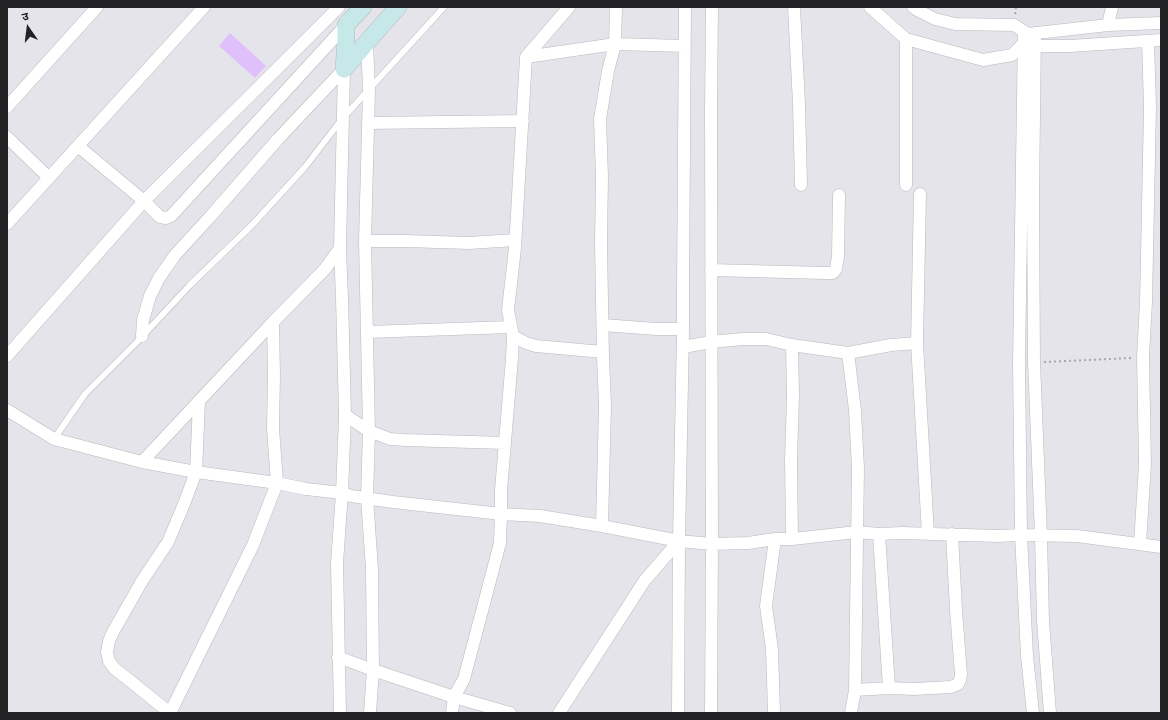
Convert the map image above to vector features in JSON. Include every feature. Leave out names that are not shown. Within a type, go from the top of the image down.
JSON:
[{"type":"street","points":[[7,107],[97,7]]},
{"type":"street","points":[[7,224],[204,7]]},
{"type":"street","points":[[78,146],[144,201],[160,217],[166,218],[171,216],[363,7]]},
{"type":"street","points":[[368,7],[368,123],[365,242],[369,431],[367,498],[372,568],[373,670],[370,713]]},
{"type":"street","points":[[142,336],[143,320],[150,296],[159,278],[175,255],[278,139],[344,69],[398,7]]},
{"type":"street","points":[[452,713],[454,697],[464,680],[488,594],[500,543],[501,490],[512,332],[508,310],[515,240],[523,85],[526,57],[568,7]]},
{"type":"street","points":[[602,526],[605,405],[600,119],[608,71],[615,44],[616,7]]},
{"type":"street","points":[[678,713],[679,541],[683,347],[685,7]]},
{"type":"street","points":[[711,713],[712,7]]},
{"type":"street","points":[[794,7],[800,104],[801,185]]},
{"type":"street","points":[[870,7],[906,39],[983,60],[1012,55],[1029,45],[1070,46],[1161,40]]},
{"type":"street","points":[[913,7],[917,10],[935,13],[955,24],[1014,25],[1029,32],[1108,25],[1161,23]]},
{"type":"street","points":[[1108,25],[1112,7]]},
{"type":"street","points":[[7,356],[144,201],[339,8],[346,25],[342,119],[340,248],[345,415],[342,493],[337,563],[340,713]]},
{"type":"street","points":[[1029,32],[1033,198],[1034,362],[1041,536],[1042,621],[1050,713]]},
{"type":"street","points":[[906,39],[906,185]]},
{"type":"street","points":[[1140,544],[1145,464],[1143,357],[1146,302],[1150,107],[1148,40]]},
{"type":"street","points":[[526,57],[615,44],[684,46]]},
{"type":"street","points":[[1029,45],[1019,363],[1021,535],[1027,656],[1033,713]]},
{"type":"street","points":[[368,123],[522,121]]},
{"type":"street","points":[[7,137],[49,178]]},
{"type":"street","points":[[920,194],[917,343],[928,534]]},
{"type":"street","points":[[711,270],[833,273],[836,269],[838,256],[839,195]]},
{"type":"street","points":[[365,242],[405,241],[469,243],[515,240]]},
{"type":"street","points":[[142,462],[272,322],[325,269],[340,248]]},
{"type":"street","points":[[199,401],[196,472],[168,542],[142,581],[113,632],[109,641],[107,652],[109,661],[114,668],[170,713],[253,545],[277,483],[273,428],[274,375],[272,322]]},
{"type":"street","points":[[603,325],[656,330],[683,330]]},
{"type":"street","points":[[367,332],[512,332],[526,343],[536,346],[603,352]]},
{"type":"street","points":[[683,347],[743,338],[766,339],[792,345],[848,353],[891,345],[917,343]]},
{"type":"street","points":[[792,345],[792,539]]},
{"type":"street","points":[[848,353],[855,410],[858,468],[855,690],[851,713]]},
{"type":"street","points":[[7,410],[54,438],[142,462],[196,472],[277,483],[306,489],[342,493],[393,502],[501,514],[540,516],[679,541],[712,544],[748,543],[775,539],[792,539],[857,532],[879,534],[1077,536],[1161,547]]},
{"type":"street","points":[[345,415],[369,431],[390,439],[505,443]]},
{"type":"street","points":[[879,534],[889,688]]},
{"type":"street","points":[[855,690],[952,687],[958,684],[961,675],[952,534]]},
{"type":"street","points":[[774,713],[772,649],[766,606],[775,539]]},
{"type":"street","points":[[559,713],[645,580],[679,541]]},
{"type":"street","points":[[338,658],[454,697],[510,713]]},
{"type":"lane","points":[[54,438],[85,394],[190,285],[253,224],[305,167],[342,119],[444,7]]},
{"type":"path","points":[[1034,362],[1143,357]]},
{"type":"building","points":[[230,33],[266,66],[255,78],[219,46]]}]
